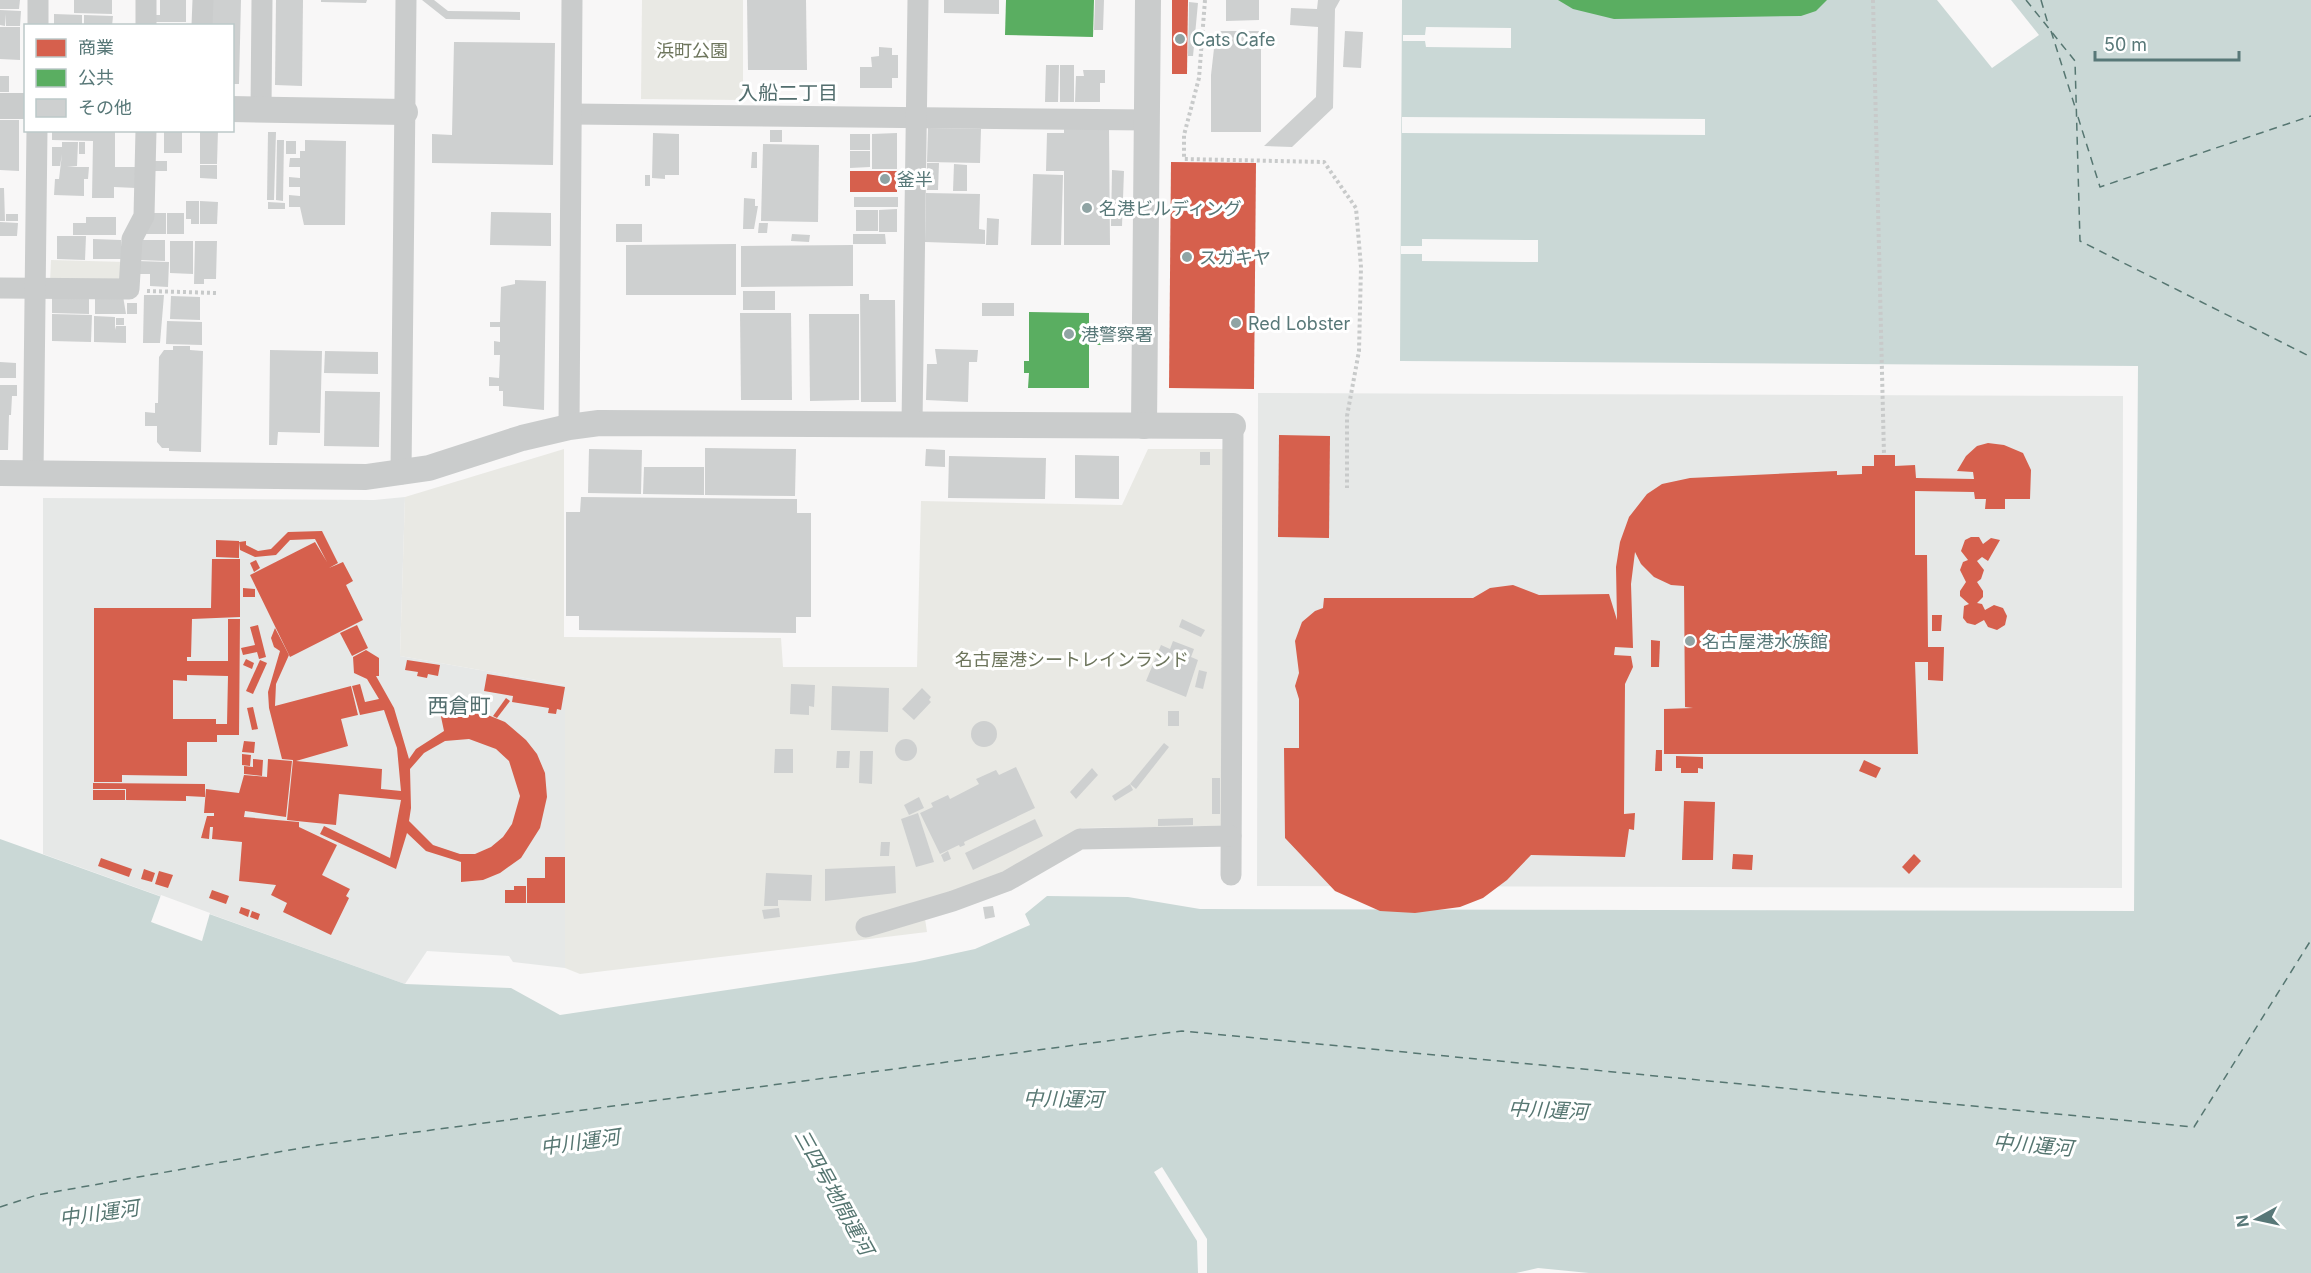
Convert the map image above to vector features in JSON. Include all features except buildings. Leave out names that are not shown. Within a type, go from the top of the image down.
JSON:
[{"type":"street","points":[[38,0],[38,24]]},
{"type":"street","points":[[146,0],[146,24]]},
{"type":"street","points":[[202,24],[203,0]]},
{"type":"street","points":[[261,110],[262,0]]},
{"type":"street","points":[[401,474],[406,0]]},
{"type":"street","points":[[569,427],[573,0]]},
{"type":"street","points":[[912,424],[918,0]]},
{"type":"street","points":[[1144,426],[1148,0]]},
{"type":"street","points":[[0,106],[24,106]]},
{"type":"street","points":[[234,109],[405,112]]},
{"type":"street","points":[[572,114],[1147,120]]},
{"type":"street","points":[[33,474],[37,132]]},
{"type":"street","points":[[0,288],[129,289],[132,239],[144,216],[146,132]]},
{"type":"street","points":[[0,473],[349,477],[401,474],[429,468],[522,438],[569,427],[599,423],[1233,426],[1231,875]]},
{"type":"street","points":[[866,927],[953,901],[1007,880],[1080,839],[1231,836]]},
{"type":"path","points":[[1205,0],[1199,78],[1185,135],[1184,159],[1324,162],[1356,208],[1362,315],[1359,351],[1347,416],[1347,488]]},
{"type":"path","points":[[1873,0],[1884,455]]},
{"type":"path","points":[[129,289],[217,293]]},
{"type":"shaded area","name":"名古屋港水族館","points":[[1258,393],[2123,396],[2122,888],[1257,886]]},
{"type":"shaded area","points":[[405,497],[400,656],[565,685],[565,968],[513,962],[509,956],[427,951],[405,984],[43,854],[43,498],[374,500]]},
{"type":"green space","name":"浜町公園","points":[[642,0],[743,0],[743,100],[641,99]]},
{"type":"green space","points":[[51,260],[126,262],[123,280],[50,283]]},
{"type":"green space","name":"名古屋港シートレインランド","points":[[564,449],[564,637],[781,638],[783,667],[917,667],[921,501],[1122,505],[1148,449],[1226,449],[1224,826],[1082,828],[1014,868],[924,912],[927,932],[580,974],[565,968],[565,685],[400,656],[405,497]]},
{"type":"water","points":[[1402,0],[2311,0],[2311,1273],[1589,1273],[1538,1268],[1516,1273],[0,1273],[0,839],[405,984],[511,988],[560,1015],[915,962],[975,949],[1030,925],[1025,914],[1047,896],[1128,897],[1200,909],[2134,911],[2138,366],[1400,361]]},
{"type":"pier","points":[[1937,0],[2011,0],[2039,35],[1992,68]]},
{"type":"pier","points":[[1426,27],[1511,28],[1511,48],[1426,47],[1425,41],[1403,41],[1403,35],[1425,35]]},
{"type":"pier","points":[[1402,117],[1705,119],[1705,135],[1402,133]]},
{"type":"pier","points":[[1422,239],[1538,240],[1538,262],[1422,261],[1422,254],[1401,254],[1401,246],[1422,246]]},
{"type":"pier","points":[[161,895],[210,913],[202,941],[151,922]]},
{"type":"pier","points":[[1162,1167],[1207,1239],[1207,1273],[1198,1273],[1197,1241],[1154,1172]]},
{"type":"ferry route","points":[[2026,0],[2075,61],[2080,241],[2311,357]]},
{"type":"ferry route","points":[[2041,0],[2049,27]]},
{"type":"ferry route","points":[[2051,31],[2076,110]]},
{"type":"ferry route","points":[[2078,117],[2100,187],[2311,116]]},
{"type":"ferry route","points":[[0,1207],[37,1195],[318,1145],[1182,1031],[2194,1127],[2311,940]]},
{"type":"place","name":"Cats Cafe","points":[[1180,39]]},
{"type":"place","name":"釜半","points":[[885,179]]},
{"type":"place","name":"名港ビルディング","points":[[1087,208]]},
{"type":"place","name":"スガキヤ","points":[[1187,257]]},
{"type":"place","name":"Red Lobster","points":[[1236,323]]},
{"type":"place","name":"港警察署","points":[[1069,334]]},
{"type":"place","name":"名古屋港水族館","points":[[1690,641]]},
{"type":"district","name":"入船二丁目","points":[[788,93]]},
{"type":"district","name":"西倉町","points":[[459,705]]},
{"type":"water label","name":"中川運河","points":[[1063,1099]]},
{"type":"water label","name":"中川運河","points":[[1548,1110]]},
{"type":"water label","name":"中川運河","points":[[580,1142]]},
{"type":"water label","name":"中川運河","points":[[2033,1145]]},
{"type":"water label","name":"三四号地間運河","points":[[834,1192]]},
{"type":"water label","name":"中川運河","points":[[99,1213]]}]
